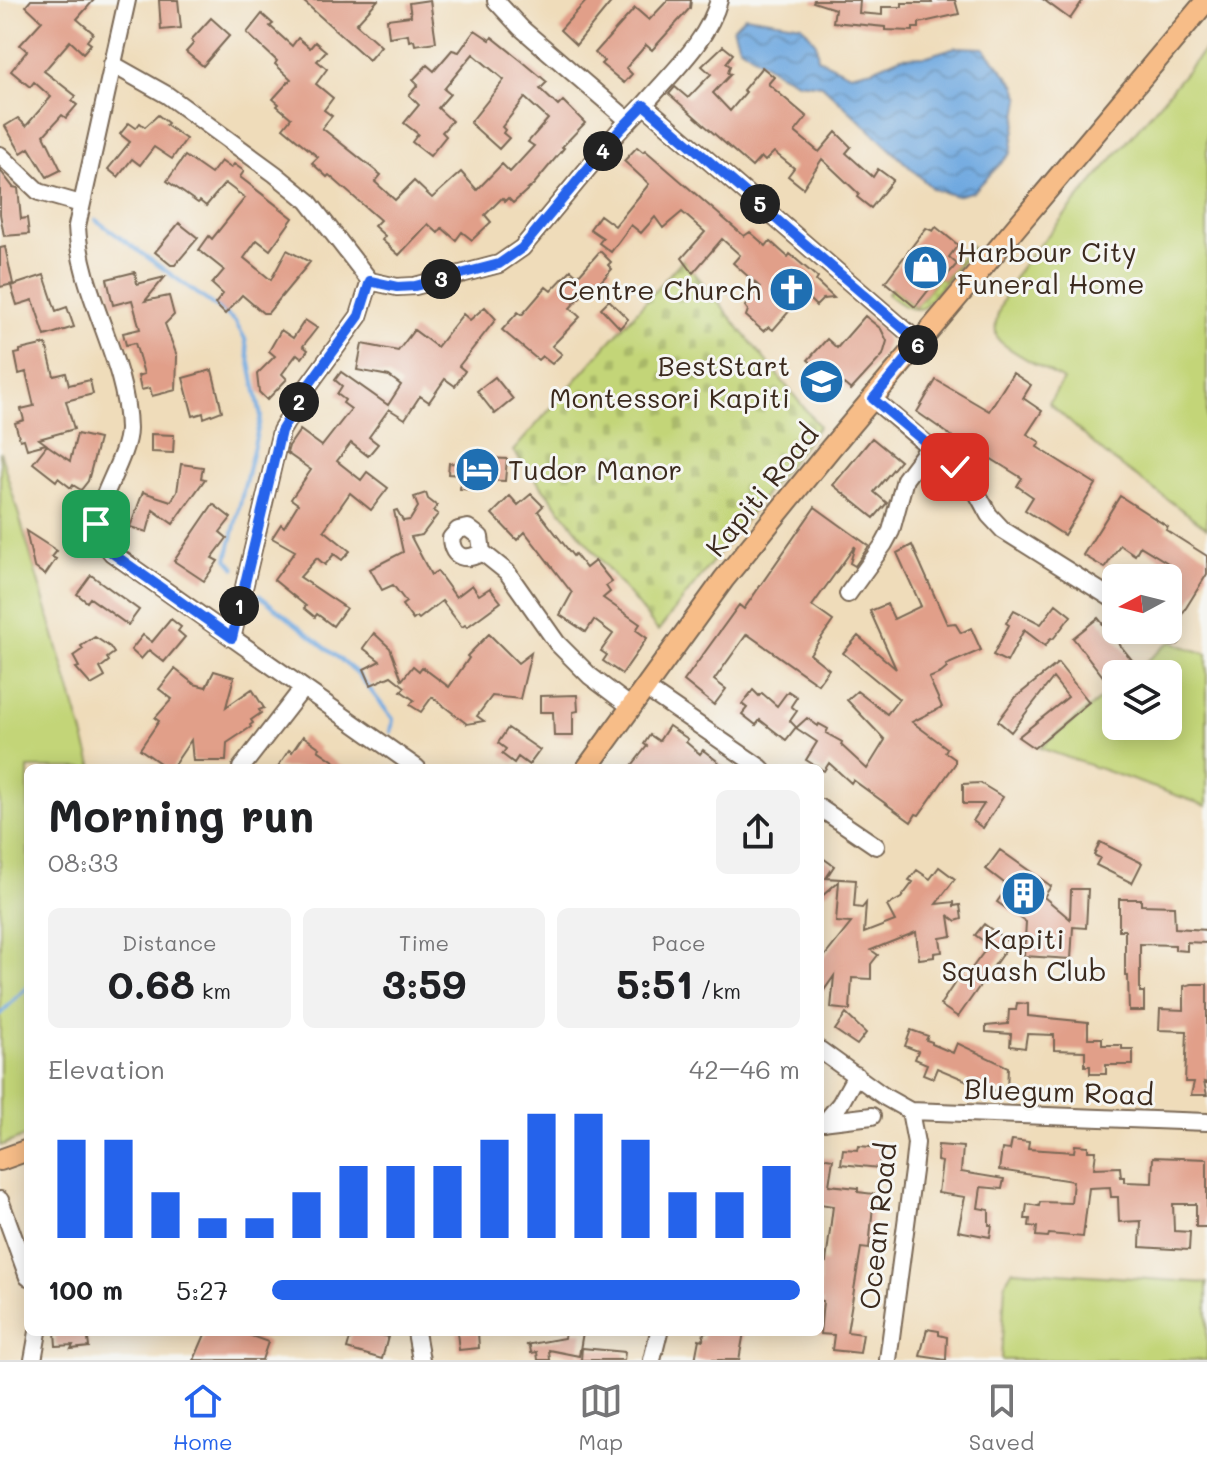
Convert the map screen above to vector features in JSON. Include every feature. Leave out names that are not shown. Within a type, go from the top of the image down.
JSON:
[{"type":"main road","name":"Kapiti Road","points":[[590,764],[724,579],[1207,0]]},
{"type":"main road","points":[[0,1160],[24,1151]]},
{"type":"street","points":[[127,0],[77,226],[78,250],[113,359],[127,419],[124,453],[97,513],[96,531],[112,553],[411,764]]},
{"type":"street","points":[[112,64],[167,95],[308,201],[370,281],[397,287],[415,286],[499,264],[522,248],[706,32],[719,0]]},
{"type":"street","points":[[496,1],[521,28],[629,121]]},
{"type":"street","points":[[644,105],[920,343]]},
{"type":"street","points":[[0,155],[39,192],[81,204]]},
{"type":"street","points":[[232,638],[281,431],[308,386],[359,316],[370,281]]},
{"type":"street","points":[[873,399],[971,482],[989,515],[1003,530],[1102,592]]},
{"type":"street","points":[[848,594],[884,544],[891,531],[905,479],[930,446]]},
{"type":"street","points":[[482,552],[507,572],[557,643],[590,676],[631,707]]},
{"type":"street","points":[[244,764],[303,688]]},
{"type":"street","points":[[645,688],[755,764]]},
{"type":"street","points":[[824,811],[876,846]]},
{"type":"street","name":"Ocean Road","points":[[824,1053],[885,1097],[910,1111],[916,1143],[888,1360]]},
{"type":"street","points":[[824,1121],[840,1104],[856,1075]]},
{"type":"street","name":"Bluegum Road","points":[[910,1111],[1207,1122]]},
{"type":"street","points":[[824,1122],[872,1116]]},
{"type":"street","points":[[0,1200],[24,1266]]},
{"type":"street","points":[[33,1360],[37,1336]]},
{"type":"street","points":[[417,1336],[421,1360]]},
{"type":"street","points":[[652,1360],[658,1336]]},
{"type":"green space","points":[[1207,47],[1207,528],[1105,454],[1049,403],[1063,380],[1002,343],[998,339],[996,323],[1002,303],[1020,268]]},
{"type":"green space","points":[[970,246],[973,249],[923,308],[908,307],[887,294],[892,288],[915,307],[939,277],[943,280]]},
{"type":"green space","points":[[683,259],[819,426],[658,631],[513,451]]},
{"type":"green space","points":[[0,451],[92,764],[24,764],[24,1137],[0,1146]]},
{"type":"green space","points":[[1168,644],[1207,654],[1207,806],[1040,748],[1102,697],[1102,740],[1182,740],[1182,660],[1148,660]]},
{"type":"green space","points":[[1013,1270],[1207,1283],[1207,1360],[1001,1360],[1005,1283]]},
{"type":"water","points":[[745,16],[802,25],[816,43],[818,59],[850,74],[873,69],[901,57],[927,56],[956,47],[984,48],[1016,86],[1020,99],[1011,153],[974,191],[956,196],[933,189],[822,85],[797,82],[739,46],[733,28]]},
{"type":"building","points":[[31,0],[94,0],[77,19],[93,33],[87,41],[91,44],[83,53],[70,41],[44,71],[76,96],[72,101],[77,105],[66,118],[62,115],[44,135],[61,170],[47,177],[29,148],[21,153],[5,126],[18,118],[26,126],[51,97],[34,82],[30,87],[11,71],[27,51],[20,45],[42,21],[26,6]]},
{"type":"building","points":[[159,0],[178,0],[181,28],[161,30]]},
{"type":"building","points":[[302,0],[378,0],[356,24],[381,46],[369,60]]},
{"type":"building","points":[[430,0],[436,42],[415,45],[414,40],[409,41],[408,34],[389,37],[387,19],[411,16],[409,3]]},
{"type":"building","points":[[587,0],[613,0],[576,45],[560,30]]},
{"type":"building","points":[[668,0],[691,0],[690,8],[652,50],[646,45],[626,68],[632,74],[624,83],[601,64],[604,61],[595,53],[635,8],[649,20]]},
{"type":"building","points":[[814,0],[860,0],[859,13],[882,15],[882,7],[955,0],[959,14],[919,23],[919,28],[913,28],[913,31],[885,30],[885,27],[833,22],[835,9]]},
{"type":"building","points":[[1044,0],[1083,0],[1070,19]]},
{"type":"building","points":[[262,14],[292,46],[298,38],[310,48],[315,42],[326,51],[317,61],[327,69],[316,84],[333,98],[324,110],[332,116],[322,128],[381,175],[375,182],[395,200],[414,181],[432,198],[461,172],[477,190],[502,164],[510,172],[534,146],[528,142],[548,119],[525,98],[502,127],[509,138],[499,149],[470,123],[504,80],[473,54],[444,89],[450,94],[438,108],[452,121],[442,132],[446,136],[430,156],[412,142],[418,134],[404,123],[419,105],[409,95],[418,85],[413,80],[427,65],[434,71],[452,50],[459,52],[475,30],[490,40],[492,37],[547,82],[540,89],[558,106],[563,101],[585,123],[534,184],[513,203],[508,198],[505,201],[502,198],[485,215],[491,222],[472,240],[462,232],[456,240],[442,228],[438,233],[428,224],[399,255],[382,240],[385,236],[374,226],[380,220],[312,163],[318,157],[283,128],[291,118],[273,99],[291,79],[247,33]]},
{"type":"building","points":[[211,18],[230,35],[203,66],[186,52],[194,43],[191,40]]},
{"type":"building","points":[[723,46],[733,54],[726,63],[730,66],[728,73],[731,74],[713,93],[730,111],[762,67],[774,77],[768,84],[807,117],[795,132],[819,152],[836,132],[851,147],[846,153],[873,177],[878,169],[893,180],[871,208],[822,159],[803,188],[788,176],[794,168],[774,152],[765,161],[761,157],[752,167],[669,94],[675,87],[688,98],[711,74],[702,66]]},
{"type":"building","points":[[158,115],[186,139],[172,159],[154,147],[140,165],[132,159],[118,177],[108,169],[130,142],[120,134],[129,123],[136,128],[140,123],[145,127]]},
{"type":"building","points":[[637,147],[643,152],[645,150],[744,236],[750,232],[766,246],[770,241],[788,257],[790,254],[818,278],[816,281],[834,298],[823,299],[816,306],[804,294],[773,330],[769,327],[763,331],[746,316],[748,310],[745,306],[760,287],[733,263],[740,255],[722,239],[693,273],[682,258],[705,232],[682,212],[663,228],[655,217],[641,233],[631,225],[611,252],[599,243],[603,238],[590,229],[600,215],[615,226],[649,184],[624,161]]},
{"type":"building","points":[[185,156],[211,174],[221,161],[231,168],[234,164],[244,171],[240,177],[293,218],[270,250],[257,240],[244,258],[271,280],[287,250],[310,262],[268,313],[263,313],[242,295],[225,314],[215,304],[223,294],[212,284],[224,270],[199,250],[209,236],[212,239],[245,198],[225,183],[206,206],[200,201],[198,203],[167,181]]},
{"type":"building","points":[[0,170],[13,187],[18,188],[21,219],[27,218],[29,234],[4,236],[0,214]]},
{"type":"building","points":[[179,223],[198,238],[175,265],[171,265],[155,252]]},
{"type":"building","name":"Harbour City Funeral Home","points":[[936,227],[958,245],[949,257],[957,264],[943,280],[939,277],[915,307],[885,282],[926,228],[933,231]]},
{"type":"building","points":[[5,247],[13,284],[0,287],[0,248]]},
{"type":"building","points":[[600,251],[611,262],[608,265],[612,269],[597,286],[594,282],[570,308],[580,317],[552,346],[562,354],[552,364],[542,356],[538,360],[502,330],[518,312],[522,315],[546,287],[551,291],[571,270],[578,276]]},
{"type":"building","points":[[135,272],[137,284],[165,277],[145,301],[169,296],[174,315],[165,324],[177,356],[176,390],[152,396],[150,388],[141,390],[138,376],[144,374],[135,343],[126,345],[123,333],[140,329],[132,300],[113,305],[107,279]]},
{"type":"building","points":[[44,275],[56,311],[67,307],[74,327],[45,336],[33,300],[17,305],[11,286]]},
{"type":"building","points":[[609,300],[628,319],[620,328],[601,308]]},
{"type":"building","points":[[485,307],[496,319],[459,366],[465,371],[455,386],[445,379],[429,402],[420,396],[405,419],[389,409],[369,437],[378,444],[368,456],[351,443],[337,461],[361,480],[367,472],[388,488],[371,510],[350,493],[324,530],[350,551],[342,560],[334,554],[325,565],[317,558],[300,577],[346,608],[333,626],[317,614],[315,617],[274,580],[295,551],[272,538],[281,524],[284,527],[298,504],[291,499],[311,470],[287,453],[289,446],[300,430],[322,446],[351,409],[337,394],[342,386],[335,380],[341,372],[388,405],[401,385],[389,376],[357,370],[362,344],[398,351],[414,330],[437,347],[463,314],[470,320]]},
{"type":"building","points":[[865,316],[881,329],[887,341],[883,355],[851,390],[844,384],[841,387],[837,384],[834,388],[810,368],[813,364],[808,360],[827,339],[837,348]]},
{"type":"building","points":[[305,320],[317,328],[303,346],[308,350],[302,358],[297,354],[282,374],[287,379],[267,400],[259,392],[257,374],[275,356],[269,351],[281,330],[293,338]]},
{"type":"building","points":[[46,344],[54,376],[66,373],[69,385],[90,380],[93,394],[66,401],[74,429],[39,439],[46,444],[27,449],[24,439],[20,440],[15,423],[24,420],[21,409],[34,406],[26,372],[19,374],[15,354]]},
{"type":"building","points":[[212,370],[222,411],[204,418],[203,413],[193,416],[183,378]]},
{"type":"building","points":[[1013,373],[1031,385],[1023,398],[1042,411],[1027,434],[1040,442],[1037,447],[1096,484],[1064,535],[1025,510],[1033,497],[1017,486],[1022,478],[963,444],[917,412],[936,380],[989,411]]},
{"type":"building","points":[[495,377],[513,399],[495,414],[477,391]]},
{"type":"building","points":[[77,434],[99,439],[88,481],[81,490],[73,485],[71,488],[58,478],[56,481],[33,463],[47,445],[70,461]]},
{"type":"building","points":[[151,434],[174,435],[173,453],[151,452]]},
{"type":"building","points":[[872,438],[900,461],[874,492],[887,503],[874,518],[833,485]]},
{"type":"building","name":"Tudor Manor","points":[[467,457],[507,459],[505,481],[483,480],[483,490],[460,489],[461,475],[448,474],[449,463],[466,464]]},
{"type":"building","points":[[181,464],[203,467],[201,478],[205,479],[173,524],[153,510],[147,532],[130,527],[143,492],[171,501],[177,492]]},
{"type":"building","points":[[426,493],[437,506],[433,511],[438,514],[422,535],[411,537],[431,575],[437,571],[456,597],[472,585],[479,595],[490,588],[501,602],[467,627],[462,627],[442,601],[419,619],[413,620],[402,605],[406,602],[393,585],[382,590],[370,569],[403,552],[394,511],[397,510],[403,521],[410,520],[418,507],[414,497]]},
{"type":"building","points":[[531,494],[543,506],[538,511],[573,556],[575,554],[586,568],[595,561],[612,582],[606,586],[610,592],[603,598],[640,624],[636,630],[647,638],[622,674],[603,661],[607,655],[601,651],[613,634],[594,620],[586,632],[560,615],[572,593],[525,532],[517,540],[492,514],[510,496],[518,505]]},
{"type":"building","points":[[1120,496],[1207,556],[1207,574],[1182,614],[1182,564],[1167,564],[1140,546],[1135,555],[1120,545],[1108,564],[1102,566],[1083,555]]},
{"type":"building","points":[[213,504],[231,518],[220,532],[227,538],[212,558],[218,561],[204,581],[174,561]]},
{"type":"building","points":[[815,507],[869,546],[855,566],[850,563],[855,546],[812,606],[833,621],[810,654],[829,669],[818,684],[747,634],[714,680],[726,689],[714,705],[684,681],[739,605],[744,609]]},
{"type":"building","points":[[26,531],[57,551],[52,557],[56,559],[45,575],[34,567]]},
{"type":"building","points":[[912,545],[947,624],[955,623],[961,633],[971,628],[981,650],[946,665],[947,668],[941,673],[929,678],[942,707],[912,722],[947,748],[945,752],[955,759],[955,764],[911,822],[853,780],[851,783],[829,763],[824,771],[824,764],[813,764],[806,760],[817,742],[796,728],[807,718],[828,729],[826,733],[842,742],[841,745],[867,769],[885,740],[847,700],[857,691],[887,714],[899,699],[843,653],[858,636],[896,669],[870,611],[887,604],[894,619],[921,606],[897,553]]},
{"type":"building","points":[[91,575],[139,610],[128,625],[90,598],[87,602],[77,594]]},
{"type":"building","points":[[1056,604],[1071,616],[1045,646],[1024,630],[1007,662],[993,655],[1014,610],[1041,624]]},
{"type":"building","points":[[1098,618],[1102,623],[1102,644],[1119,644],[1132,660],[1102,660],[1102,675],[1073,638]]},
{"type":"building","points":[[171,619],[181,627],[178,631],[185,637],[164,662],[149,650],[141,659],[131,650],[143,635],[152,642]]},
{"type":"building","points":[[374,633],[390,648],[402,680],[413,666],[419,671],[422,667],[449,687],[469,658],[467,656],[489,634],[518,663],[531,653],[520,699],[492,696],[477,716],[484,721],[467,724],[432,697],[421,712],[410,705],[414,700],[401,691],[405,687],[391,676],[371,685],[364,669],[380,661],[363,648]]},
{"type":"building","points":[[95,637],[114,653],[100,668],[105,677],[91,685],[76,668],[79,667],[73,656]]},
{"type":"building","points":[[1058,663],[1089,702],[1034,748],[1018,737],[1068,697],[1053,678],[1011,732],[998,721],[1016,697]]},
{"type":"building","points":[[175,669],[194,684],[206,687],[214,671],[234,677],[226,707],[252,689],[264,708],[251,720],[251,727],[227,743],[226,761],[193,761],[191,740],[175,764],[161,764],[140,749],[159,721],[155,718],[172,699],[159,689]]},
{"type":"building","points":[[753,690],[759,696],[762,693],[777,706],[788,691],[797,697],[791,706],[797,711],[790,721],[796,727],[786,740],[760,720],[756,725],[742,714],[747,708],[742,704]]},
{"type":"building","points":[[577,695],[578,711],[573,712],[573,736],[554,736],[553,712],[540,712],[540,696]]},
{"type":"building","points":[[669,726],[688,739],[686,742],[700,754],[703,750],[721,764],[633,764],[647,746],[644,744],[650,735],[659,741]]},
{"type":"building","points":[[508,728],[540,750],[530,764],[518,757],[514,763],[502,754],[506,749],[498,743]]},
{"type":"building","points":[[303,736],[338,764],[280,764],[289,750],[292,752]]},
{"type":"building","points":[[980,783],[1003,797],[983,828],[973,821],[984,804],[963,804],[963,784]]},
{"type":"building","points":[[1100,842],[1142,863],[1132,883],[1096,865],[1100,858],[1094,855]]},
{"type":"building","points":[[1000,850],[1051,886],[1044,897],[1070,919],[1071,889],[1088,889],[1086,928],[1073,927],[1071,959],[1024,956],[1026,922],[997,902],[1008,886],[986,869]]},
{"type":"building","points":[[824,859],[834,866],[826,878],[856,880],[854,907],[862,908],[866,903],[864,933],[895,921],[887,906],[901,898],[913,882],[909,880],[917,870],[930,879],[939,867],[955,879],[936,904],[954,902],[954,906],[960,905],[962,919],[956,921],[949,916],[952,936],[940,938],[942,952],[934,953],[934,957],[919,959],[916,932],[871,950],[878,955],[871,964],[871,979],[852,978],[850,1010],[831,1008],[834,976],[824,990],[824,957],[851,923],[836,922],[839,881],[824,894]]},
{"type":"building","points":[[1119,899],[1141,899],[1141,905],[1174,906],[1175,928],[1207,930],[1207,943],[1187,942],[1187,951],[1175,950],[1175,945],[1140,944],[1140,992],[1144,992],[1144,1011],[1129,1011],[1125,930],[1119,930]]},
{"type":"building","points":[[984,924],[1010,943],[958,1017],[940,1005],[964,969],[969,972],[989,945],[975,935]]},
{"type":"building","points":[[1207,984],[1207,1083],[1204,1082],[1207,1095],[1191,1095],[1194,1082],[1185,1082],[1187,1031],[1159,1030],[1160,1009],[1184,1010],[1184,986]]},
{"type":"building","points":[[1017,1003],[1028,1004],[1028,1016],[1088,1022],[1088,1038],[1102,1038],[1102,1045],[1122,1045],[1122,1049],[1133,1049],[1133,1065],[1106,1065],[1106,1074],[1090,1074],[1090,1066],[1085,1066],[1085,1051],[1054,1050],[1054,1035],[1027,1034],[1025,1048],[1010,1046],[1011,1034],[986,1032],[986,1026],[1008,1024],[1009,1010],[1016,1010]]},
{"type":"building","points":[[846,1014],[866,1033],[857,1045],[835,1030]]},
{"type":"building","points":[[911,1030],[928,1036],[926,1040],[953,1053],[957,1043],[1008,1067],[1007,1091],[989,1090],[937,1068],[933,1078],[923,1074],[927,1064],[915,1059],[918,1051],[905,1046]]},
{"type":"building","points":[[1012,1140],[1029,1142],[1028,1149],[1074,1152],[1075,1145],[1088,1146],[1088,1151],[1096,1151],[1094,1168],[1120,1167],[1125,1182],[1152,1183],[1153,1157],[1207,1159],[1207,1227],[1196,1227],[1196,1204],[1173,1204],[1174,1231],[1190,1232],[1189,1250],[1140,1247],[1141,1221],[1119,1222],[1118,1197],[1111,1197],[1110,1187],[1089,1188],[1083,1237],[1036,1236],[1037,1227],[1029,1226],[1030,1219],[1025,1219],[1027,1204],[1071,1203],[1073,1181],[999,1170],[1002,1149],[1010,1150]]},
{"type":"building","points":[[938,1145],[963,1147],[961,1172],[1004,1179],[1002,1189],[981,1187],[978,1208],[989,1210],[989,1225],[992,1225],[990,1237],[958,1231],[965,1197],[938,1193],[942,1162],[937,1161]]},
{"type":"building","points":[[859,1146],[881,1148],[879,1168],[841,1164],[843,1149],[858,1150]]},
{"type":"building","points":[[824,1158],[833,1159],[829,1185],[858,1188],[858,1192],[874,1194],[869,1249],[861,1248],[847,1332],[863,1334],[860,1353],[832,1350],[834,1335],[824,1334],[824,1262],[833,1206],[824,1205]]},
{"type":"building","points":[[927,1329],[939,1331],[939,1335],[947,1337],[946,1360],[920,1356]]},
{"type":"building","points":[[55,1336],[88,1336],[89,1347],[71,1349],[73,1345],[56,1346]]},
{"type":"building","points":[[204,1336],[252,1336],[268,1342],[262,1360],[194,1360]]},
{"type":"building","points":[[351,1336],[388,1337],[382,1359],[347,1349]]},
{"type":"building","points":[[457,1336],[478,1336],[479,1348],[459,1350]]},
{"type":"building","points":[[582,1336],[579,1356],[549,1350],[550,1360],[538,1360],[537,1352],[531,1353],[530,1346],[526,1345]]},
{"type":"building","points":[[704,1336],[743,1336],[739,1360],[695,1360],[699,1339],[703,1340]]},
{"type":"building","points":[[582,1348],[625,1352],[624,1360],[581,1360]]},
{"type":"waterway","points":[[96,220],[235,321],[245,339],[261,416],[227,559],[235,568]]},
{"type":"waterway","points":[[259,595],[357,673],[393,719],[391,732]]},
{"type":"waterway","points":[[0,1014],[24,990]]},
{"type":"place","name":"Harbour City Funeral Home","points":[[926,267]]},
{"type":"place","name":"Centre Church","points":[[792,289]]},
{"type":"place","name":"BestStart Montessori Kapiti","points":[[821,381]]},
{"type":"place","name":"Tudor Manor","points":[[477,469]]},
{"type":"place","name":"Kapiti Squash Club","points":[[1024,894]]},
{"type":"route","points":[[96,524],[96,531],[112,553],[232,638],[281,431],[308,386],[359,316],[370,281],[397,287],[415,286],[499,264],[522,248],[644,105],[920,343],[873,399],[955,467]]}]
